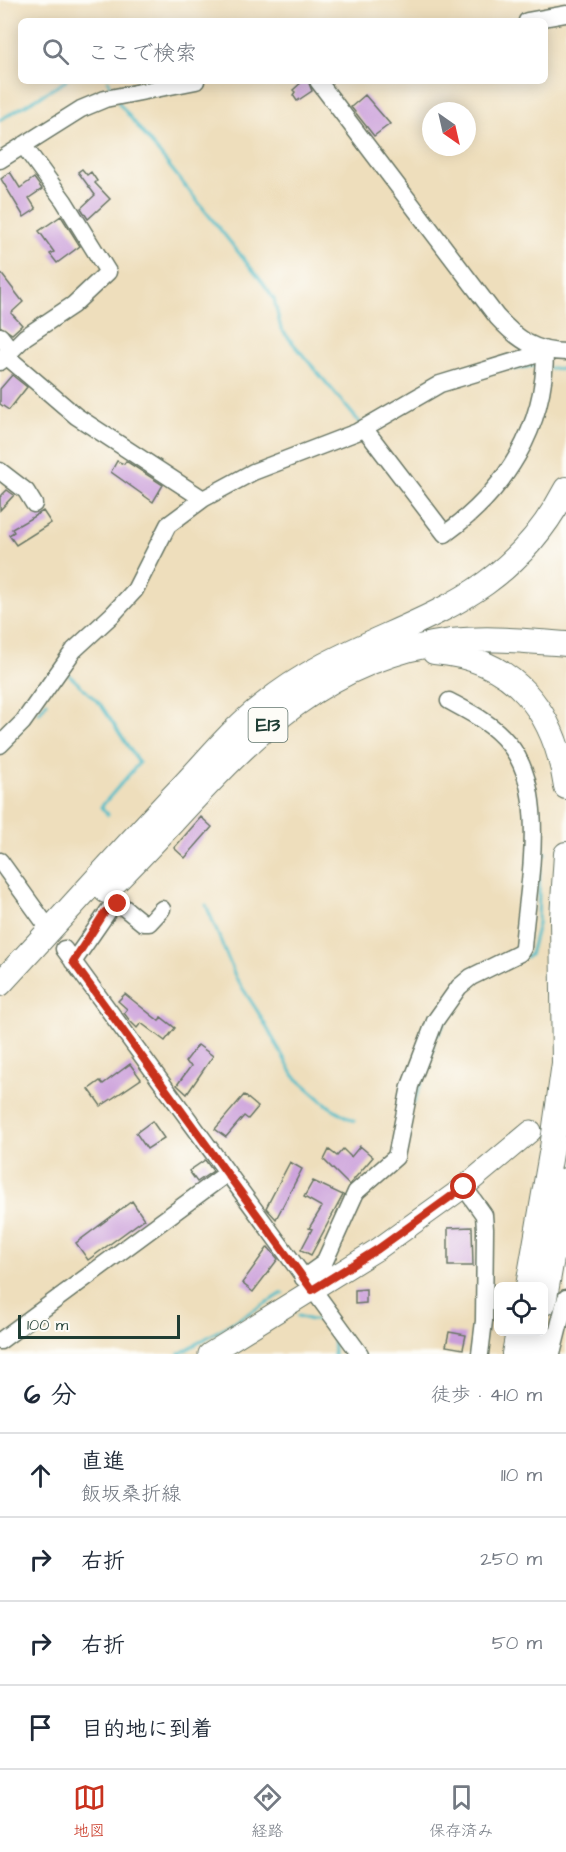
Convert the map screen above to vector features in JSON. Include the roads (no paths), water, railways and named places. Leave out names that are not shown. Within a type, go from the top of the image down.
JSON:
[{"type":"highway","name":"E13","points":[[0,1000],[275,718],[376,651],[490,582],[525,549],[542,529],[566,489]]},
{"type":"highway","points":[[376,651],[414,634],[464,627],[558,637]]},
{"type":"highway","name":"E13","points":[[0,984],[244,722],[299,679],[376,651]]},
{"type":"highway","points":[[376,651],[448,653],[483,663],[500,672],[530,697],[542,712],[558,748],[566,787]]},
{"type":"highway","points":[[529,1282],[565,1057],[562,918],[566,855]]},
{"type":"highway","points":[[547,1282],[566,1180]]},
{"type":"highway","points":[[513,1354],[518,1336]]},
{"type":"highway","points":[[533,1354],[537,1336]]},
{"type":"main road","points":[[209,1354],[308,1284],[378,1249],[464,1187],[531,1131]]},
{"type":"street","points":[[544,18],[566,14]]},
{"type":"street","points":[[0,160],[81,109],[105,99],[181,84]]},
{"type":"street","points":[[320,84],[496,316],[545,363]]},
{"type":"street","points":[[23,145],[64,201],[108,272],[73,305],[4,351],[76,416],[203,500]]},
{"type":"street","points":[[0,745],[23,722],[74,650],[135,590],[168,525],[203,500],[253,472],[366,431],[440,384],[545,363],[566,351]]},
{"type":"street","points":[[366,431],[445,534],[490,496],[517,460],[531,427],[545,363]]},
{"type":"street","points":[[0,471],[26,491],[34,504]]},
{"type":"street","points":[[308,1284],[324,1263],[356,1192],[396,1157],[410,1086],[435,1021],[459,987],[471,977],[520,953],[523,948],[531,850],[532,794],[517,755],[510,744],[481,718],[449,701]]},
{"type":"street","points":[[0,861],[44,922]]},
{"type":"street","points":[[162,909],[149,922],[142,923],[122,906],[111,907],[68,955],[226,1174],[360,1354]]},
{"type":"street","points":[[0,1341],[226,1174]]},
{"type":"street","points":[[464,1187],[484,1215],[484,1321],[480,1354]]},
{"type":"street","points":[[552,1354],[566,1298]]},
{"type":"waterway","points":[[0,120],[61,84]]},
{"type":"waterway","points":[[110,84],[114,93]]},
{"type":"waterway","points":[[118,102],[263,283],[274,299],[281,329],[361,424]]},
{"type":"waterway","points":[[515,369],[538,365]]},
{"type":"waterway","points":[[550,368],[566,369]]},
{"type":"waterway","points":[[66,672],[101,705],[139,763],[101,807],[108,815]]},
{"type":"waterway","points":[[39,713],[47,702]]},
{"type":"waterway","points":[[526,957],[530,955],[538,924],[540,858],[546,853]]},
{"type":"waterway","points":[[206,905],[236,978],[294,1076],[330,1107],[354,1121]]},
{"type":"waterway","points":[[438,1035],[451,1012]]},
{"type":"waterway","points":[[414,1103],[434,1047]]},
{"type":"waterway","points":[[359,1204],[367,1192]]},
{"type":"waterway","points":[[179,1354],[283,1293]]},
{"type":"waterway","points":[[298,1316],[311,1320],[328,1320]]},
{"type":"waterway","points":[[333,1329],[334,1354]]}]
